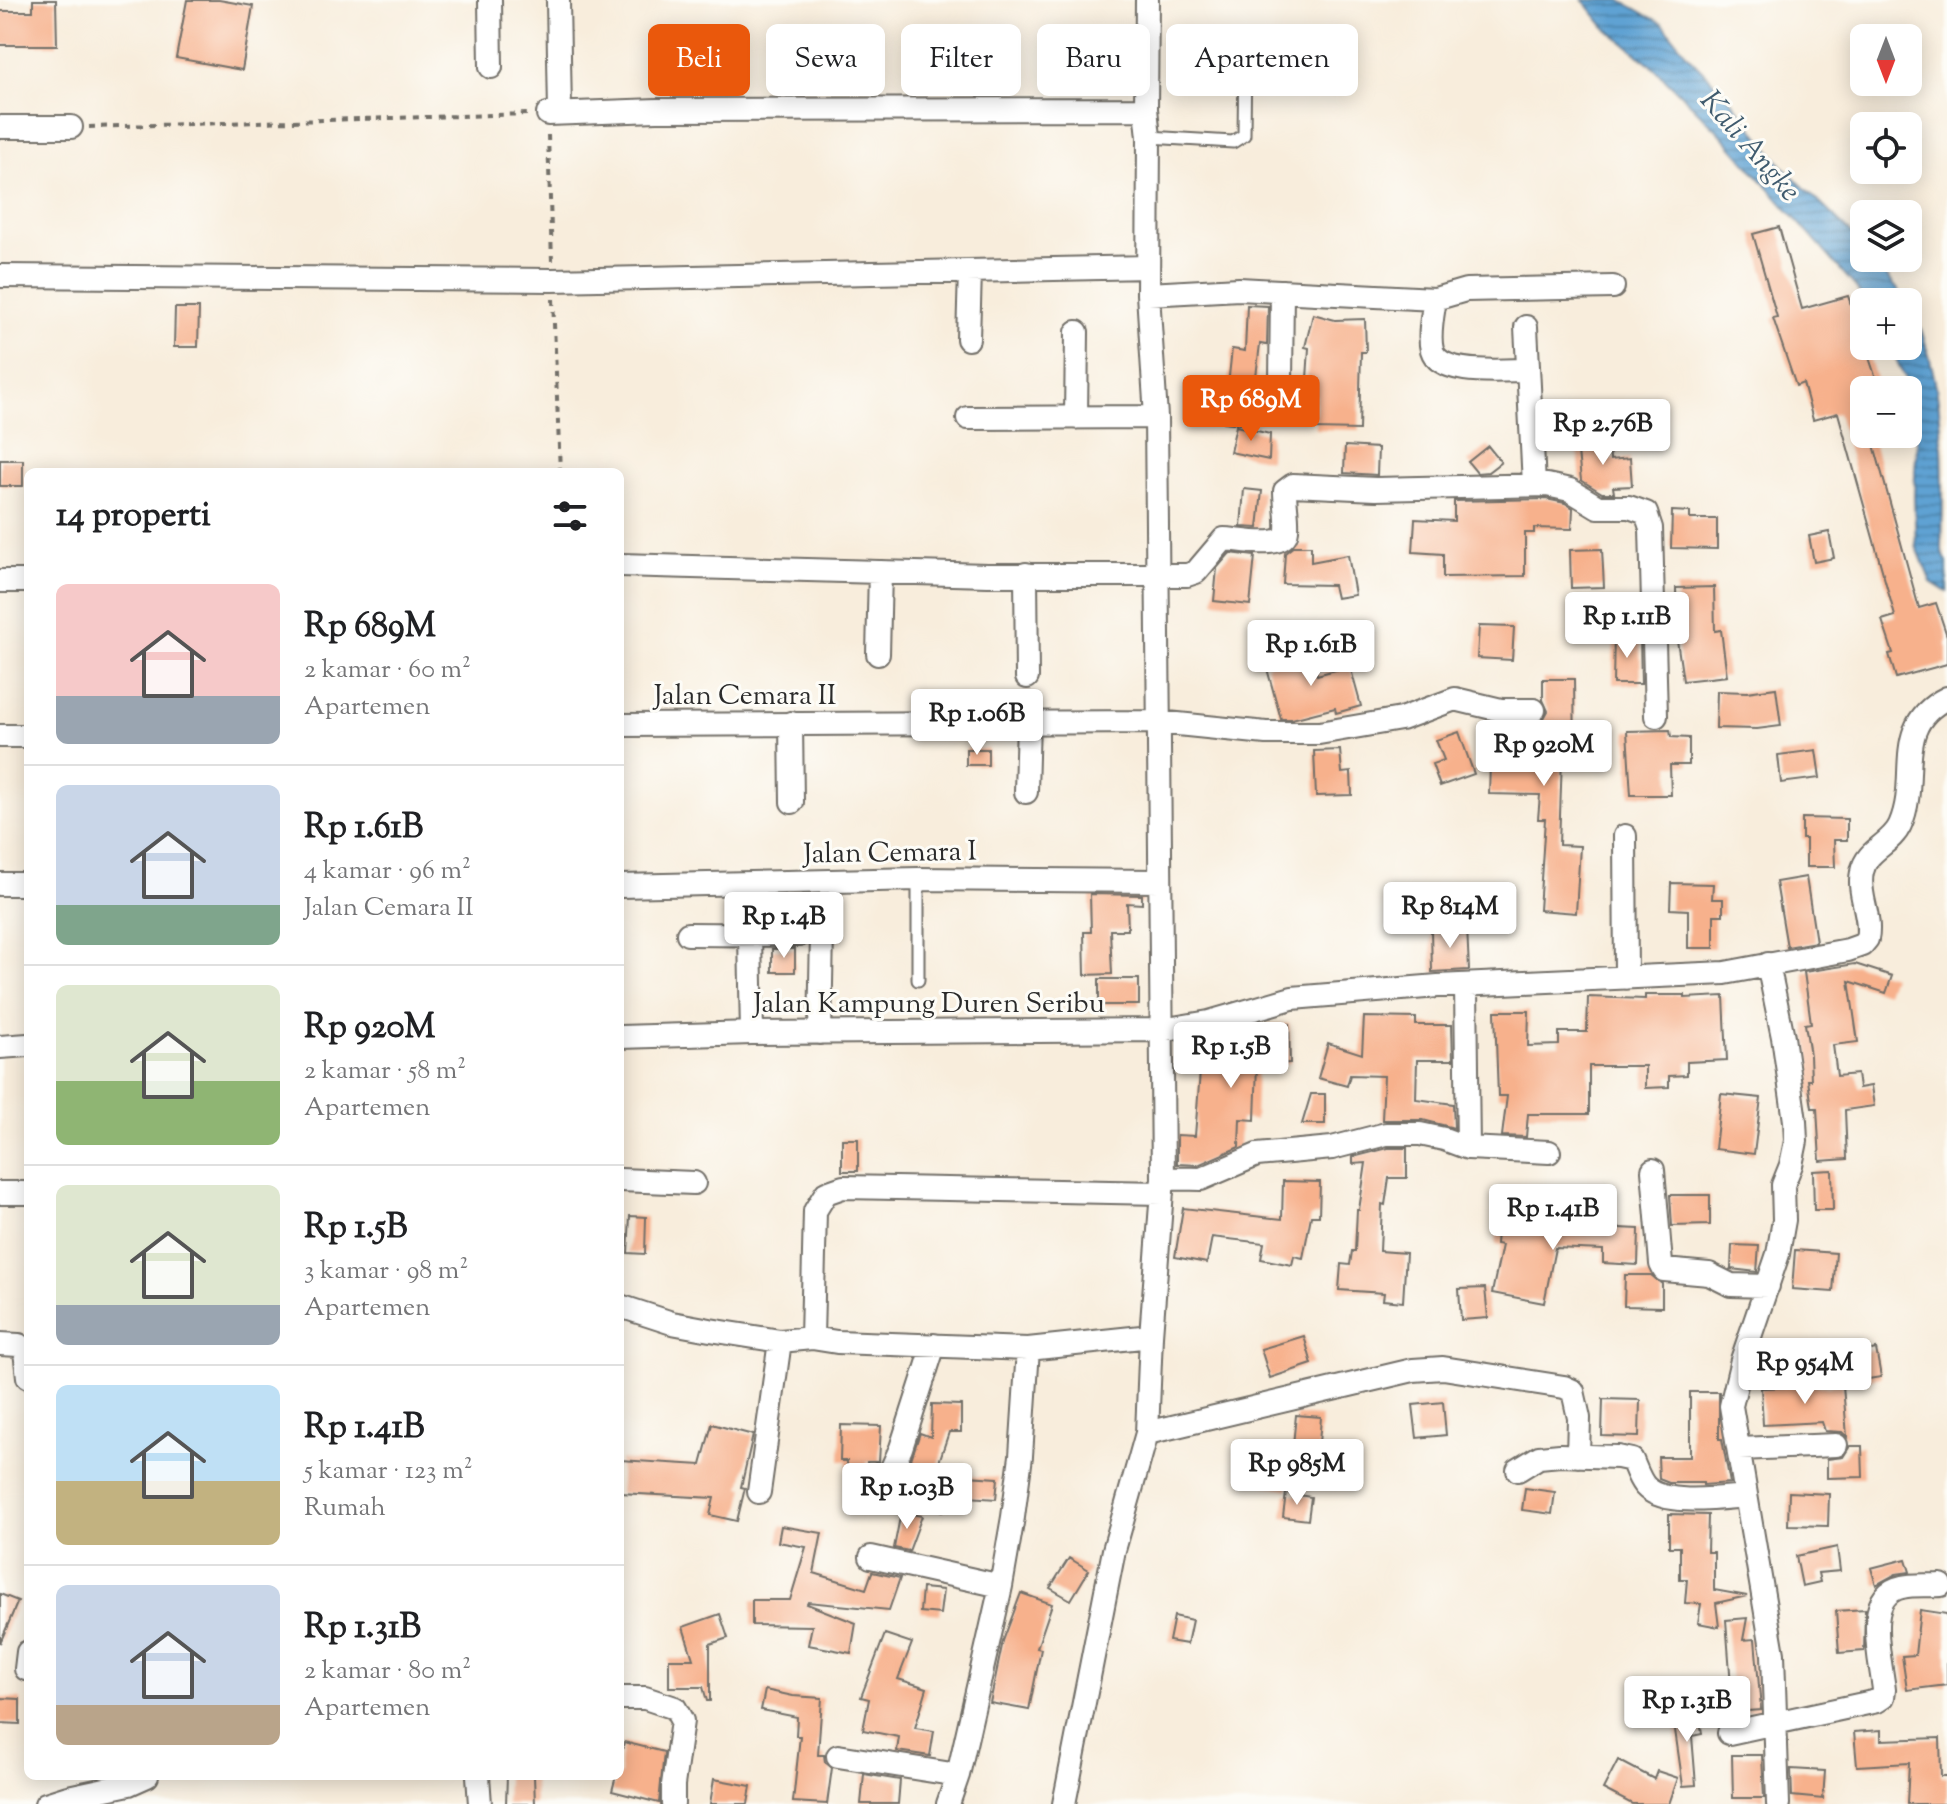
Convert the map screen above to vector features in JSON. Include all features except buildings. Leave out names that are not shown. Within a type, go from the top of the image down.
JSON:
[{"type":"street","points":[[490,0],[491,67]]},
{"type":"street","points":[[558,0],[554,114],[657,110],[1146,109]]},
{"type":"street","points":[[1064,1804],[1114,1550],[1147,1433],[1163,1186],[1156,417],[1148,294],[1147,0]]},
{"type":"street","points":[[0,127],[71,127]]},
{"type":"street","points":[[0,276],[552,280],[1148,267]]},
{"type":"street","points":[[968,339],[970,271]]},
{"type":"street","points":[[1148,294],[1239,289],[1435,299],[1466,290],[1613,287]]},
{"type":"street","points":[[1281,382],[1282,291]]},
{"type":"street","points":[[1435,299],[1431,348],[1438,360],[1464,369],[1527,370]]},
{"type":"street","points":[[1526,327],[1534,485]]},
{"type":"street","points":[[1076,418],[1077,332]]},
{"type":"street","points":[[968,418],[1156,417]]},
{"type":"street","points":[[624,565],[1187,575],[1196,572],[1224,539],[1281,541],[1287,529],[1285,491],[1293,485],[1376,489],[1534,485],[1570,490],[1598,507],[1629,507],[1646,513],[1651,528],[1656,716]]},
{"type":"street","points":[[878,654],[880,572]]},
{"type":"street","points":[[1026,574],[1027,677]]},
{"type":"street","points":[[0,581],[24,581]]},
{"type":"street","name":"Jalan Kampung Duren Seribu","points":[[624,1037],[1161,1030],[1209,1022],[1292,998],[1438,986],[1725,973],[1848,950],[1862,945],[1867,939],[1868,921],[1861,877],[1864,864],[1871,854],[1892,839],[1899,827],[1909,788],[1911,736],[1919,719],[1947,698]]},
{"type":"street","name":"Jalan Cemara II","points":[[624,725],[1158,722],[1266,733],[1319,733],[1401,719],[1455,699],[1501,710],[1534,710]]},
{"type":"street","points":[[1026,792],[1028,721]]},
{"type":"street","points":[[791,723],[792,802]]},
{"type":"street","points":[[0,736],[24,736]]},
{"type":"street","points":[[1625,836],[1626,978]]},
{"type":"street","name":"Jalan Cemara I","points":[[624,886],[918,879],[1160,881]]},
{"type":"street","points":[[0,884],[24,884]]},
{"type":"street","points":[[820,1033],[822,933]]},
{"type":"street","points":[[688,934],[799,935]]},
{"type":"street","points":[[750,935],[752,1033]]},
{"type":"street","points":[[1768,964],[1783,1037],[1796,1141],[1783,1185],[1784,1220],[1778,1254],[1742,1360],[1731,1406],[1773,1654],[1778,1804]]},
{"type":"street","points":[[1466,987],[1468,1148]]},
{"type":"street","points":[[0,1047],[24,1045]]},
{"type":"street","points":[[812,1338],[815,1211],[826,1193],[843,1187],[1163,1186],[1201,1179],[1257,1155],[1332,1148],[1386,1134],[1432,1136],[1468,1148],[1549,1152]]},
{"type":"street","points":[[1653,1170],[1664,1270],[1709,1274],[1731,1285],[1768,1286]]},
{"type":"street","points":[[624,1180],[694,1183]]},
{"type":"street","points":[[0,1193],[24,1193]]},
{"type":"street","points":[[624,1307],[672,1323],[780,1341],[812,1338],[837,1342],[1028,1349],[1151,1336]]},
{"type":"street","points":[[759,1492],[780,1341]]},
{"type":"street","points":[[0,1344],[19,1345],[24,1350]]},
{"type":"street","points":[[887,1479],[901,1448],[934,1345]]},
{"type":"street","points":[[948,1804],[958,1775],[1001,1586],[1021,1456],[1028,1349]]},
{"type":"street","points":[[1147,1433],[1413,1370],[1443,1368],[1555,1385],[1573,1391],[1579,1418],[1578,1456]]},
{"type":"street","points":[[1739,1449],[1836,1445]]},
{"type":"street","points":[[1518,1470],[1539,1457],[1618,1457],[1632,1460],[1644,1486],[1658,1496],[1707,1499],[1746,1496]]},
{"type":"street","points":[[871,1557],[1001,1586]]},
{"type":"street","points":[[1729,1733],[1869,1703],[1883,1697],[1877,1616],[1879,1602],[1887,1593],[1901,1587],[1941,1585]]},
{"type":"street","points":[[624,1698],[645,1698],[675,1708],[682,1721],[673,1804]]},
{"type":"street","points":[[838,1756],[958,1775]]},
{"type":"street","points":[[46,1804],[138,1780]]},
{"type":"street","points":[[478,1780],[480,1804]]},
{"type":"lane","points":[[1149,137],[1233,142],[1244,135],[1244,96]]},
{"type":"lane","points":[[918,879],[918,980]]},
{"type":"path","points":[[71,127],[554,114]]},
{"type":"water","name":"Kali Angke","points":[[1583,0],[1620,0],[1663,24],[1690,58],[1733,102],[1783,167],[1850,232],[1850,272],[1883,272],[1897,288],[1856,288],[1719,132],[1650,64],[1605,27]]},
{"type":"water","points":[[1922,333],[1931,362],[1940,415],[1942,551],[1947,563],[1947,592],[1931,582],[1916,545],[1914,496],[1916,448],[1922,448],[1922,376],[1904,376],[1896,360],[1922,360]]}]
